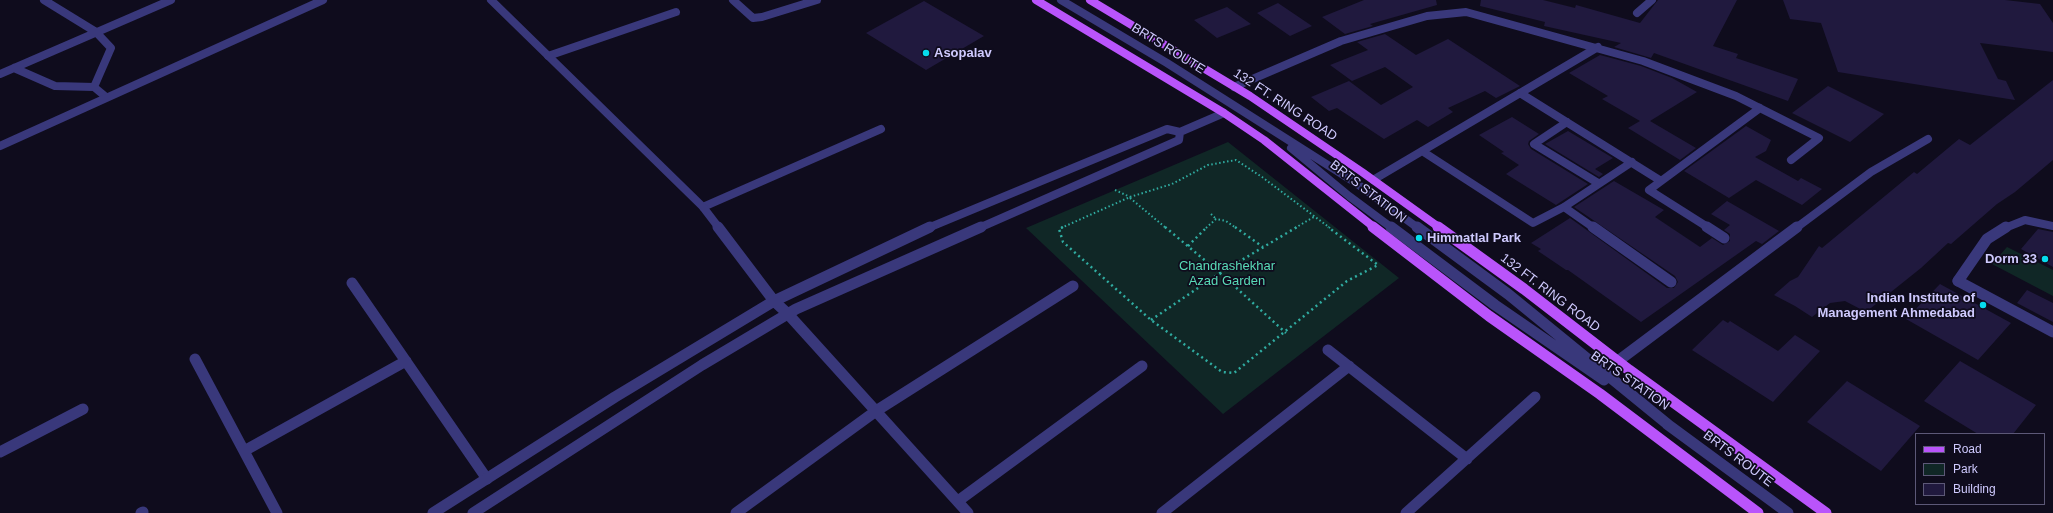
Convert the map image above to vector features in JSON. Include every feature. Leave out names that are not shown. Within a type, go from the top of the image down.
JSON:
[{"type":"main road","name":"132 FT. RING ROAD","points":[[1090,0],[1174,49],[1294,125],[1373,180],[1524,289],[1618,361],[1826,513]]},
{"type":"main road","points":[[1038,1],[1224,113],[1264,140],[1339,202],[1489,316],[1600,394],[1758,513]]},
{"type":"street","points":[[44,0],[96,32],[111,48],[94,87]]},
{"type":"street","points":[[0,74],[171,0]]},
{"type":"street","points":[[0,146],[323,0]]},
{"type":"street","points":[[491,0],[703,207],[774,300],[968,513]]},
{"type":"street","points":[[733,0],[753,18],[762,17],[817,0]]},
{"type":"street","name":"BRTS ROUTE","points":[[1061,0],[1167,63],[1260,123]]},
{"type":"street","points":[[1636,13],[1652,0]]},
{"type":"street","points":[[548,56],[676,12]]},
{"type":"street","points":[[1234,87],[1342,42],[1427,16],[1466,12],[1598,47],[1650,64],[1736,96],[1819,138],[1790,160]]},
{"type":"street","points":[[1373,180],[1598,47]]},
{"type":"street","points":[[14,68],[55,86],[94,87],[106,97]]},
{"type":"street","points":[[1520,93],[1661,181]]},
{"type":"street","points":[[1724,238],[1649,190],[1760,108]]},
{"type":"street","points":[[434,513],[616,397],[774,300],[912,235],[1116,149],[1167,129],[1180,132],[1224,113]]},
{"type":"street","points":[[1567,122],[1534,144],[1598,183]]},
{"type":"street","name":"BRTS STATION","points":[[1260,123],[1349,196],[1489,300],[1671,427]]},
{"type":"street","name":"BRTS STATION","points":[[1260,123],[1356,183],[1501,290],[1671,427]]},
{"type":"street","points":[[703,207],[881,129]]},
{"type":"street","points":[[473,513],[702,365],[788,314],[1001,217],[1179,140],[1180,132]]},
{"type":"street","points":[[1618,361],[1871,172],[1928,139]]},
{"type":"street","points":[[1422,151],[1533,223],[1564,207],[1598,183],[1632,162]]},
{"type":"street","points":[[1564,207],[1671,282]]},
{"type":"street","points":[[2053,226],[2025,220],[2010,225],[1987,239],[1958,281],[2053,332]]},
{"type":"street","points":[[352,283],[487,478]]},
{"type":"street","points":[[736,513],[876,411],[1073,286]]},
{"type":"street","points":[[1328,350],[1467,458]]},
{"type":"street","points":[[195,359],[277,513]]},
{"type":"street","points":[[244,451],[406,361]]},
{"type":"street","points":[[958,501],[1142,366]]},
{"type":"street","points":[[1162,513],[1349,366]]},
{"type":"street","points":[[1406,513],[1536,397]]},
{"type":"street","points":[[0,452],[83,409]]},
{"type":"street","name":"BRTS ROUTE","points":[[1671,427],[1788,513]]},
{"type":"path","points":[[1236,160],[1262,177],[1314,217],[1378,265],[1347,281],[1286,333],[1234,373],[1222,372],[1151,320],[1063,242],[1059,229],[1130,197],[1172,184],[1208,165],[1236,160]]},
{"type":"path","points":[[1115,190],[1130,197],[1220,273],[1286,333]]},
{"type":"path","points":[[1211,214],[1216,219],[1226,221],[1263,247]]},
{"type":"path","points":[[1151,320],[1220,273],[1314,217]]},
{"type":"path","points":[[1188,246],[1216,219]]},
{"type":"green space","name":"Chandrashekhar Azad Garden","points":[[1228,142],[1399,278],[1223,414],[1026,228]]},
{"type":"green space","points":[[2007,247],[2053,270],[2053,296],[1992,264]]},
{"type":"building","points":[[1364,0],[1436,0],[1437,5],[1370,24],[1373,26],[1345,34],[1322,17]]},
{"type":"building","points":[[1481,0],[1543,0],[1575,8],[1576,5],[1640,23],[1658,0],[1737,0],[1713,46],[1738,54],[1736,58],[1798,79],[1788,101],[1654,53],[1651,58],[1614,47],[1621,43],[1544,26],[1545,22],[1480,6]]},
{"type":"building","points":[[1783,0],[2005,0],[2040,4],[2053,23],[2053,52],[1980,43],[1998,79],[2006,81],[2015,100],[1838,72],[1821,23],[1790,19]]},
{"type":"building","name":"Asopalav","points":[[924,1],[984,36],[926,70],[866,33]]},
{"type":"building","points":[[1278,3],[1312,26],[1290,36],[1257,13]]},
{"type":"building","points":[[1227,7],[1251,24],[1217,38],[1194,20]]},
{"type":"building","points":[[1385,34],[1416,55],[1448,39],[1520,86],[1496,98],[1485,91],[1448,108],[1453,112],[1428,127],[1417,120],[1384,139],[1337,108],[1329,111],[1311,97],[1349,81],[1381,105],[1413,87],[1385,67],[1352,81],[1330,65],[1368,50],[1357,42]]},
{"type":"building","points":[[1600,55],[1641,66],[1672,78],[1697,92],[1650,121],[1696,148],[1680,160],[1628,128],[1640,121],[1602,99],[1608,96],[1569,73]]},
{"type":"building","points":[[2053,80],[2053,160],[2015,192],[1997,204],[1951,244],[1948,243],[1921,268],[1866,312],[1845,301],[1830,303],[1812,317],[1774,295],[1790,281],[1798,277],[1819,246],[1822,248],[1914,172],[1917,174],[1959,139],[1970,145]]},
{"type":"building","points":[[1828,86],[1884,114],[1850,142],[1792,113]]},
{"type":"building","points":[[1512,117],[1539,134],[1529,141],[1528,144],[1531,149],[1588,184],[1556,205],[1506,174],[1519,165],[1501,153],[1504,152],[1479,135]]},
{"type":"building","points":[[1746,126],[1771,140],[1766,151],[1755,157],[1798,181],[1801,178],[1822,189],[1802,205],[1756,180],[1729,198],[1684,171]]},
{"type":"building","points":[[1568,131],[1613,158],[1595,169],[1603,174],[1599,177],[1545,144]]},
{"type":"building","points":[[1614,181],[1664,210],[1655,217],[1700,247],[1712,238],[1723,245],[1730,241],[1730,234],[1724,230],[1730,225],[1711,214],[1727,201],[1779,231],[1762,244],[1756,241],[1641,322],[1568,270],[1538,251],[1541,249],[1531,243],[1570,218],[1667,288],[1674,288],[1678,282],[1675,276],[1574,207]]},
{"type":"building","name":"Dorm 33","points":[[2038,229],[2053,232],[2053,267],[2021,249]]},
{"type":"building","points":[[1940,284],[2011,323],[1978,360],[1906,319]]},
{"type":"building","points":[[2027,290],[2053,303],[2053,322],[2017,303]]},
{"type":"building","points":[[1723,320],[1728,323],[1730,321],[1778,351],[1795,335],[1820,351],[1773,402],[1692,350]]},
{"type":"building","points":[[1960,361],[2036,405],[2014,433],[1976,433],[1924,401]]},
{"type":"building","points":[[1847,381],[1920,426],[1881,471],[1807,422]]},
{"type":"place","name":"Asopalav","points":[[926,53]]},
{"type":"place","name":"Himmatlal Park","points":[[1419,238]]},
{"type":"place","name":"Dorm 33","points":[[2045,259]]},
{"type":"place","name":"Indian Institute of Management Ahmedabad","points":[[1983,305]]}]
